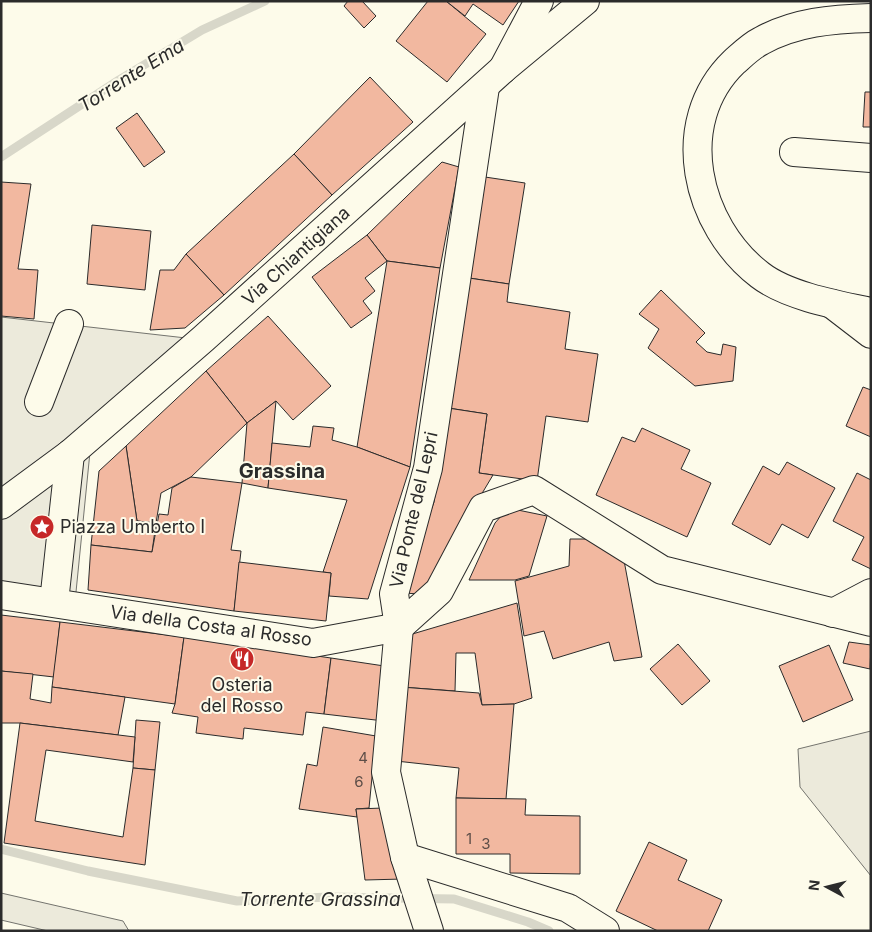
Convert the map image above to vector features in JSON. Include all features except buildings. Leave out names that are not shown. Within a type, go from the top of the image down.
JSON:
[{"type":"street","points":[[494,78],[538,1]]},
{"type":"street","name":"Via Chiantigiana","points":[[1,505],[70,454],[203,339],[494,78],[585,1]]},
{"type":"street","points":[[871,18],[812,22],[783,30],[759,42],[724,71],[712,91],[698,132],[698,166],[707,204],[720,230],[741,258],[762,276],[789,291],[832,304],[871,312]]},
{"type":"street","name":"Via Ponte del Lepri","points":[[429,931],[406,857],[386,772],[399,627],[394,594],[428,468],[494,78]]},
{"type":"street","points":[[794,152],[871,158]]},
{"type":"street","points":[[832,304],[871,334]]},
{"type":"street","points":[[39,402],[69,324]]},
{"type":"street","points":[[1,595],[54,602],[70,454]]},
{"type":"street","points":[[399,627],[439,591],[483,508],[534,490],[662,570],[871,622]]},
{"type":"street","points":[[833,613],[871,593]]},
{"type":"street","name":"Via della Costa al Rosso","points":[[54,602],[313,643],[399,627]]},
{"type":"street","points":[[406,857],[568,908],[605,931]]},
{"type":"shaded area","name":"Piazza Umberto I","points":[[1,317],[186,338],[90,452],[74,612],[1,602]]},
{"type":"shaded area","points":[[871,731],[871,876],[800,787],[798,749]]},
{"type":"shaded area","points":[[1,893],[123,921],[129,931],[48,931],[1,920]]},
{"type":"waterway","name":"Torrente Ema","points":[[1,157],[119,80],[202,30],[265,1]]},
{"type":"waterway","name":"Torrente Grassina","points":[[1,849],[88,871],[237,901],[329,897],[454,899],[528,922],[549,931]]},
{"type":"place","name":"Piazza Umberto I","points":[[42,527]]},
{"type":"place","name":"Osteria del Rosso","points":[[242,659]]},
{"type":"district","name":"Grassina","points":[[282,471]]}]
